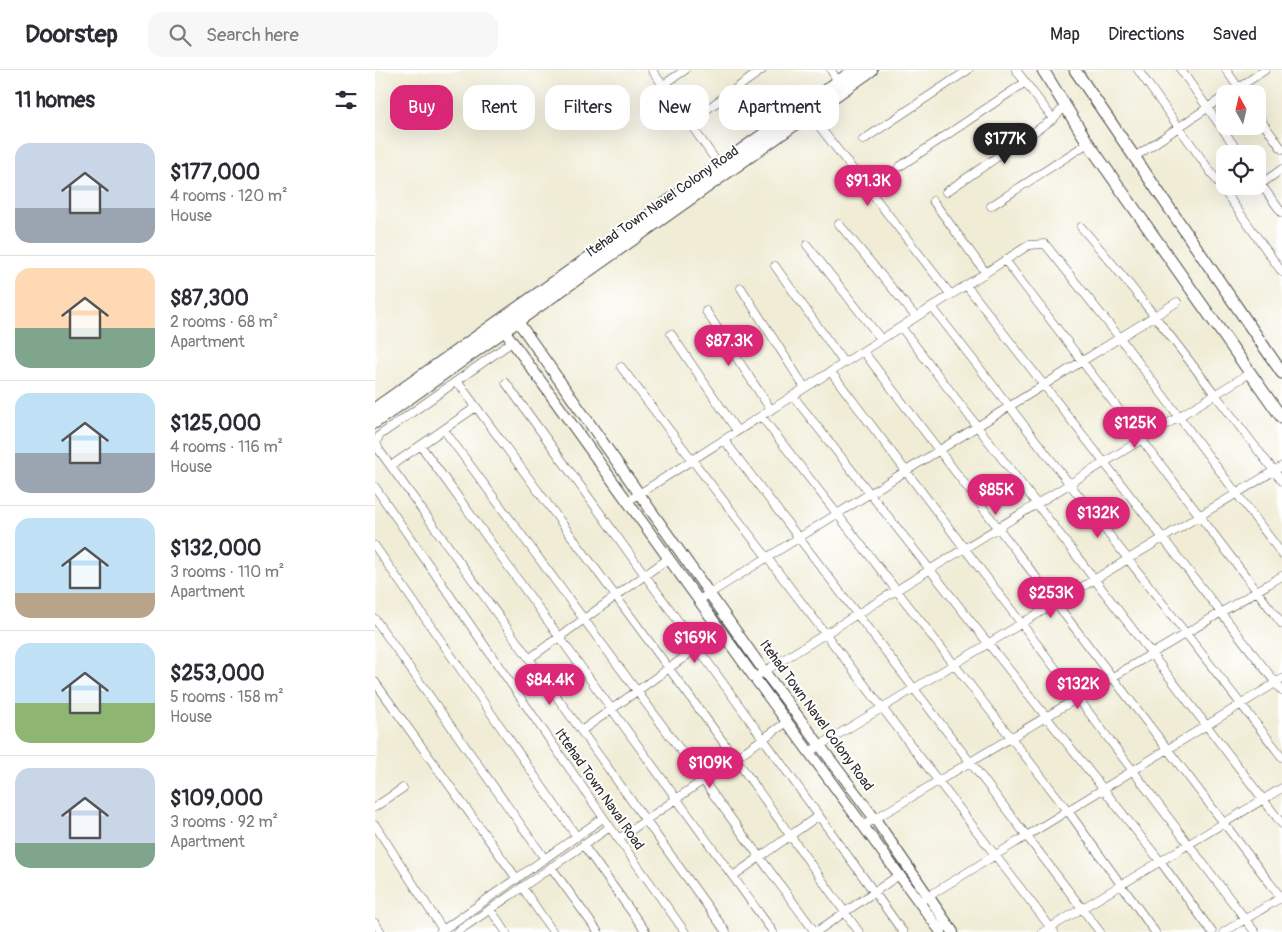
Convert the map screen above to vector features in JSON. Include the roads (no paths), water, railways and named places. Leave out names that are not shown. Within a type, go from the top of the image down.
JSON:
[{"type":"main road","name":"Itehad Town Navel Colony Road","points":[[836,85],[855,70]]},
{"type":"main road","name":"Itehad Town Navel Colony Road","points":[[839,90],[871,70]]},
{"type":"main road","points":[[1043,70],[1088,143],[1282,418]]},
{"type":"main road","points":[[1075,70],[1136,156],[1282,372]]},
{"type":"main road","name":"Itehad Town Navel Colony Road","points":[[375,409],[501,326],[779,130]]},
{"type":"main road","name":"Itehad Town Navel Colony Road","points":[[375,422],[501,326]]},
{"type":"street","points":[[652,70],[663,85],[685,70]]},
{"type":"street","points":[[709,108],[762,70]]},
{"type":"street","points":[[831,70],[839,82]]},
{"type":"street","points":[[863,140],[968,70]]},
{"type":"street","points":[[1016,70],[1053,119]]},
{"type":"street","points":[[1138,70],[1282,272]]},
{"type":"street","points":[[1181,70],[1234,145]]},
{"type":"street","points":[[1226,70],[1237,85]]},
{"type":"street","points":[[1248,85],[1265,70]]},
{"type":"street","points":[[899,167],[1024,83]]},
{"type":"street","points":[[1136,156],[1216,102]]},
{"type":"street","points":[[946,192],[1053,119],[1065,106]]},
{"type":"street","points":[[1266,127],[1282,149]]},
{"type":"street","points":[[694,130],[722,171]]},
{"type":"street","points":[[823,130],[951,295]]},
{"type":"street","points":[[991,206],[1088,143]]},
{"type":"street","points":[[1266,177],[1282,169]]},
{"type":"street","points":[[1266,191],[1282,213]]},
{"type":"street","points":[[933,201],[985,273]]},
{"type":"street","points":[[839,224],[916,317]]},
{"type":"street","points":[[1081,227],[1126,278],[1153,317],[1282,481]]},
{"type":"street","points":[[628,501],[1029,245],[1045,244],[1120,338],[1282,554]]},
{"type":"street","points":[[807,245],[881,340]]},
{"type":"street","points":[[1005,260],[1282,624]]},
{"type":"street","points":[[775,266],[844,363]]},
{"type":"street","points":[[966,286],[1220,612],[1279,681],[1282,692]]},
{"type":"street","points":[[741,288],[805,388]]},
{"type":"street","points":[[699,600],[1177,302]]},
{"type":"street","points":[[932,307],[1282,757]]},
{"type":"street","points":[[706,311],[771,410]]},
{"type":"street","name":"Itehad Town Navel Colony Road","points":[[514,317],[764,671],[875,819],[941,932]]},
{"type":"street","name":"Itehad Town Navel Colony Road","points":[[501,326],[754,678],[899,875],[953,932]]},
{"type":"street","points":[[901,327],[1282,824]]},
{"type":"street","points":[[671,334],[737,431]]},
{"type":"street","points":[[512,342],[380,435],[377,442],[379,450],[392,465],[727,932]]},
{"type":"street","points":[[863,351],[1282,898],[1224,932]]},
{"type":"street","points":[[621,367],[938,781],[1049,930],[1082,908],[1282,788]]},
{"type":"street","points":[[831,372],[1255,932]]},
{"type":"street","points":[[754,678],[1250,373]]},
{"type":"street","points":[[457,381],[735,758],[859,932]]},
{"type":"street","points":[[506,383],[903,932]]},
{"type":"street","points":[[793,396],[1161,861],[1212,932]]},
{"type":"street","points":[[392,465],[476,407]]},
{"type":"street","points":[[761,416],[1068,811],[1155,932]]},
{"type":"street","points":[[444,430],[816,932],[899,875]]},
{"type":"street","points":[[724,440],[1100,932]]},
{"type":"street","points":[[421,446],[773,932]]},
{"type":"street","points":[[809,752],[1282,466]]},
{"type":"street","name":"Ittehad Town Naval Road","points":[[375,488],[603,818],[620,838],[685,932]]},
{"type":"street","points":[[375,546],[577,837]]},
{"type":"street","points":[[530,658],[669,558]]},
{"type":"street","points":[[863,826],[1282,576]]},
{"type":"street","points":[[375,619],[545,859]]},
{"type":"street","points":[[581,731],[721,631]]},
{"type":"street","points":[[924,900],[1279,681]]},
{"type":"street","points":[[375,682],[517,879]]},
{"type":"street","points":[[620,838],[787,722]]},
{"type":"street","points":[[375,807],[403,788]]},
{"type":"street","points":[[733,876],[818,816]]},
{"type":"street","points":[[376,828],[441,931],[603,818]]},
{"type":"street","points":[[457,932],[610,827]]},
{"type":"street","points":[[584,846],[646,932]]},
{"type":"street","points":[[551,866],[598,932]]},
{"type":"street","points":[[522,887],[553,932]]},
{"type":"street","points":[[489,909],[506,932]]},
{"type":"street","points":[[375,924],[381,932]]}]
